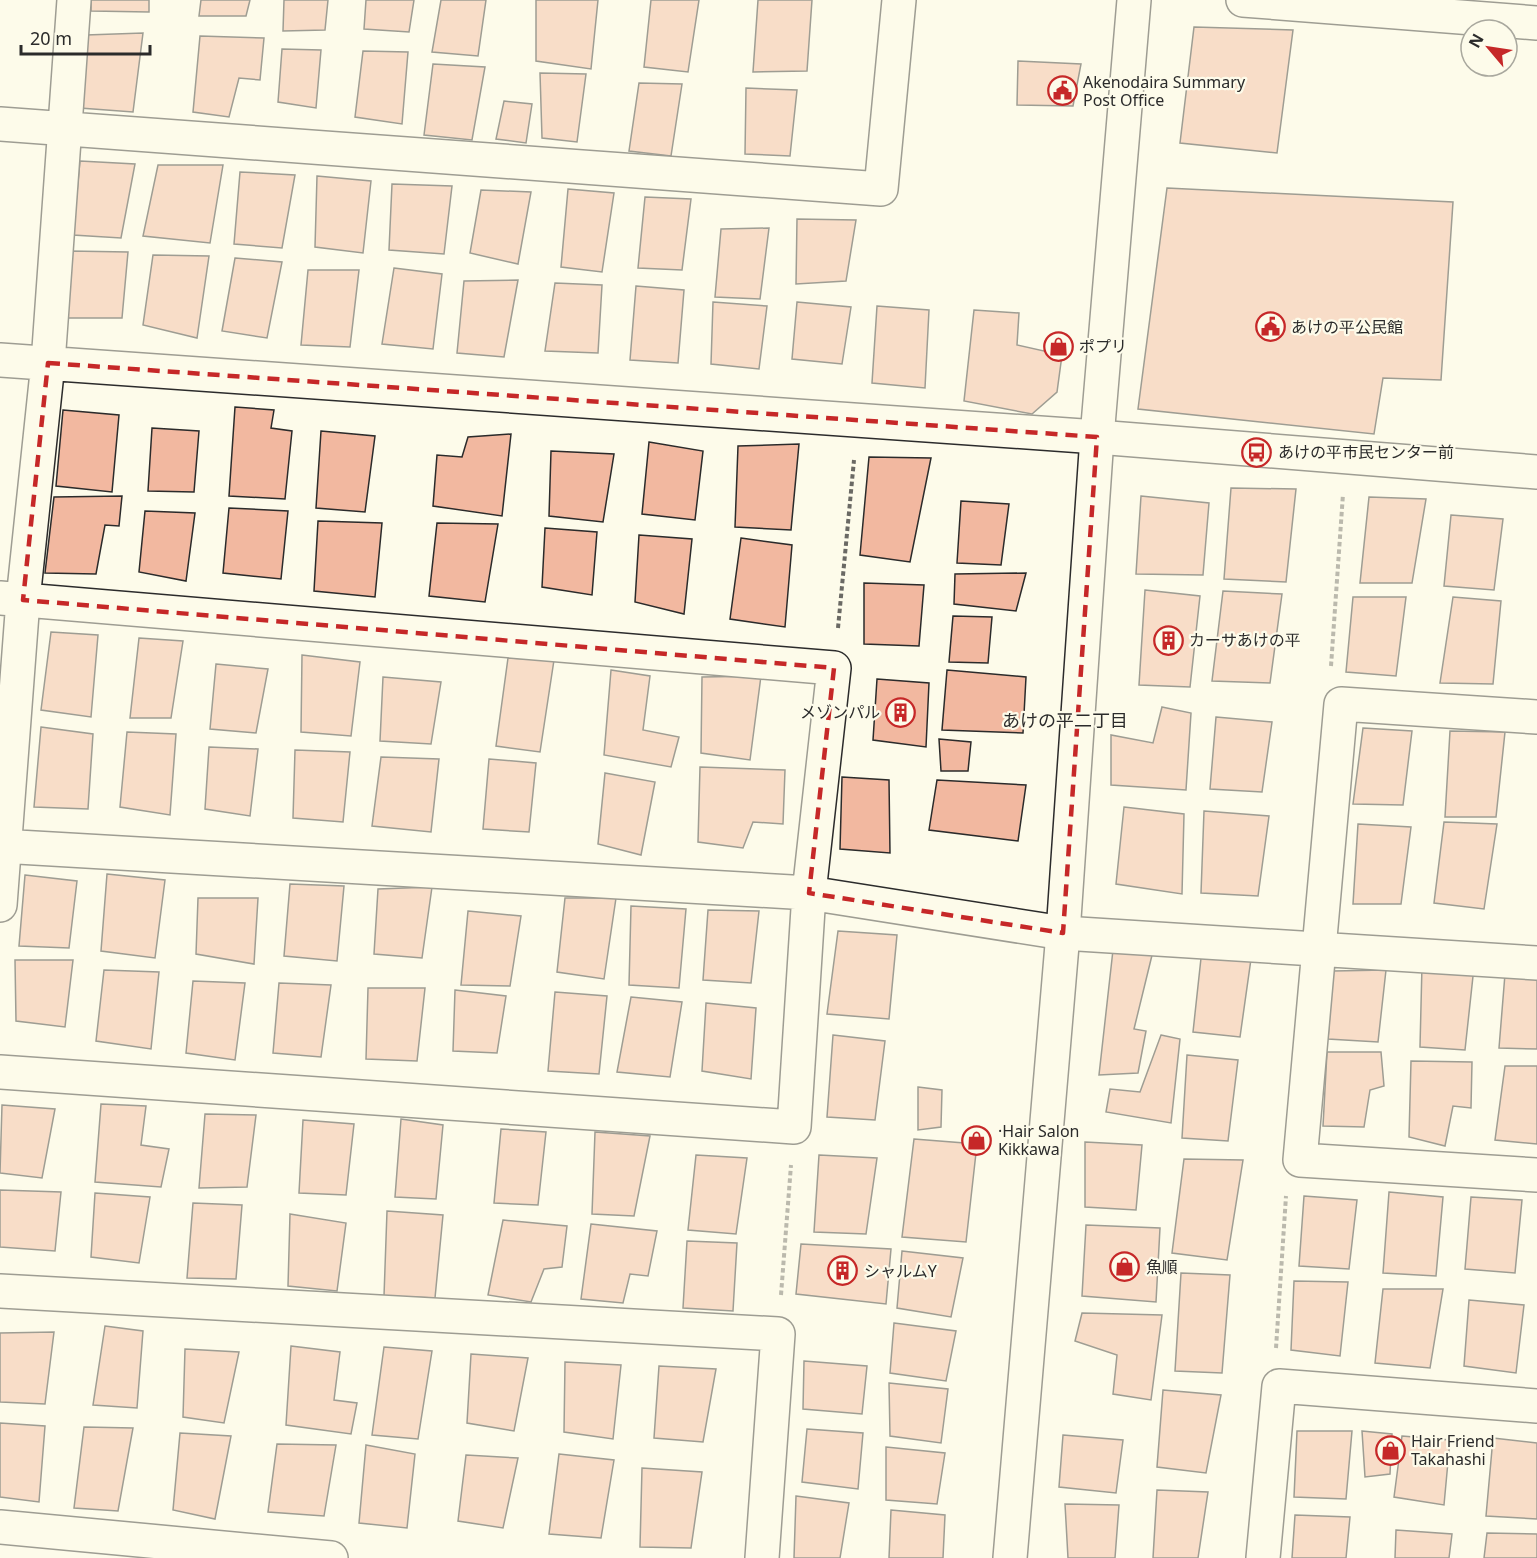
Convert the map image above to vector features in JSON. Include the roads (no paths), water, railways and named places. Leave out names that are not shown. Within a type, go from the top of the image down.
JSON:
[{"type":"street","points":[[0,905],[12,599],[48,363],[74,0]]},
{"type":"street","points":[[0,124],[881,189],[899,0]]},
{"type":"street","points":[[1010,1558],[1063,933],[1097,437],[1134,0]]},
{"type":"street","points":[[1243,0],[1537,23]]},
{"type":"street","points":[[0,360],[1097,437],[1537,472]]},
{"type":"street","points":[[0,1072],[794,1127],[809,893],[834,668],[12,599]]},
{"type":"street","points":[[1537,717],[1341,704],[1321,948],[1300,1160],[1537,1175]]},
{"type":"street","points":[[2,846],[809,893],[1063,933],[1537,963]]},
{"type":"street","points":[[0,1290],[778,1334],[762,1558]]},
{"type":"street","points":[[1263,1558],[1279,1386],[1537,1406]]},
{"type":"street","points":[[0,1527],[331,1558]]},
{"type":"place","name":"Akenodaira Summary Post Office","points":[[1062,91]]},
{"type":"place","name":"あけの平公民館","points":[[1270,327]]},
{"type":"place","name":"ポプリ","points":[[1058,346]]},
{"type":"place","name":"あけの平市民センター前","points":[[1257,452]]},
{"type":"place","name":"カーサあけの平","points":[[1168,640]]},
{"type":"place","name":"メゾンパル","points":[[901,712]]},
{"type":"place","name":"·Hair Salon Kikkawa","points":[[977,1140]]},
{"type":"place","name":"魚順","points":[[1125,1267]]},
{"type":"place","name":"シャルムY","points":[[843,1271]]},
{"type":"place","name":"Hair Friend Takahashi","points":[[1390,1450]]},
{"type":"district","name":"あけの平二丁目","points":[[1065,721]]}]
